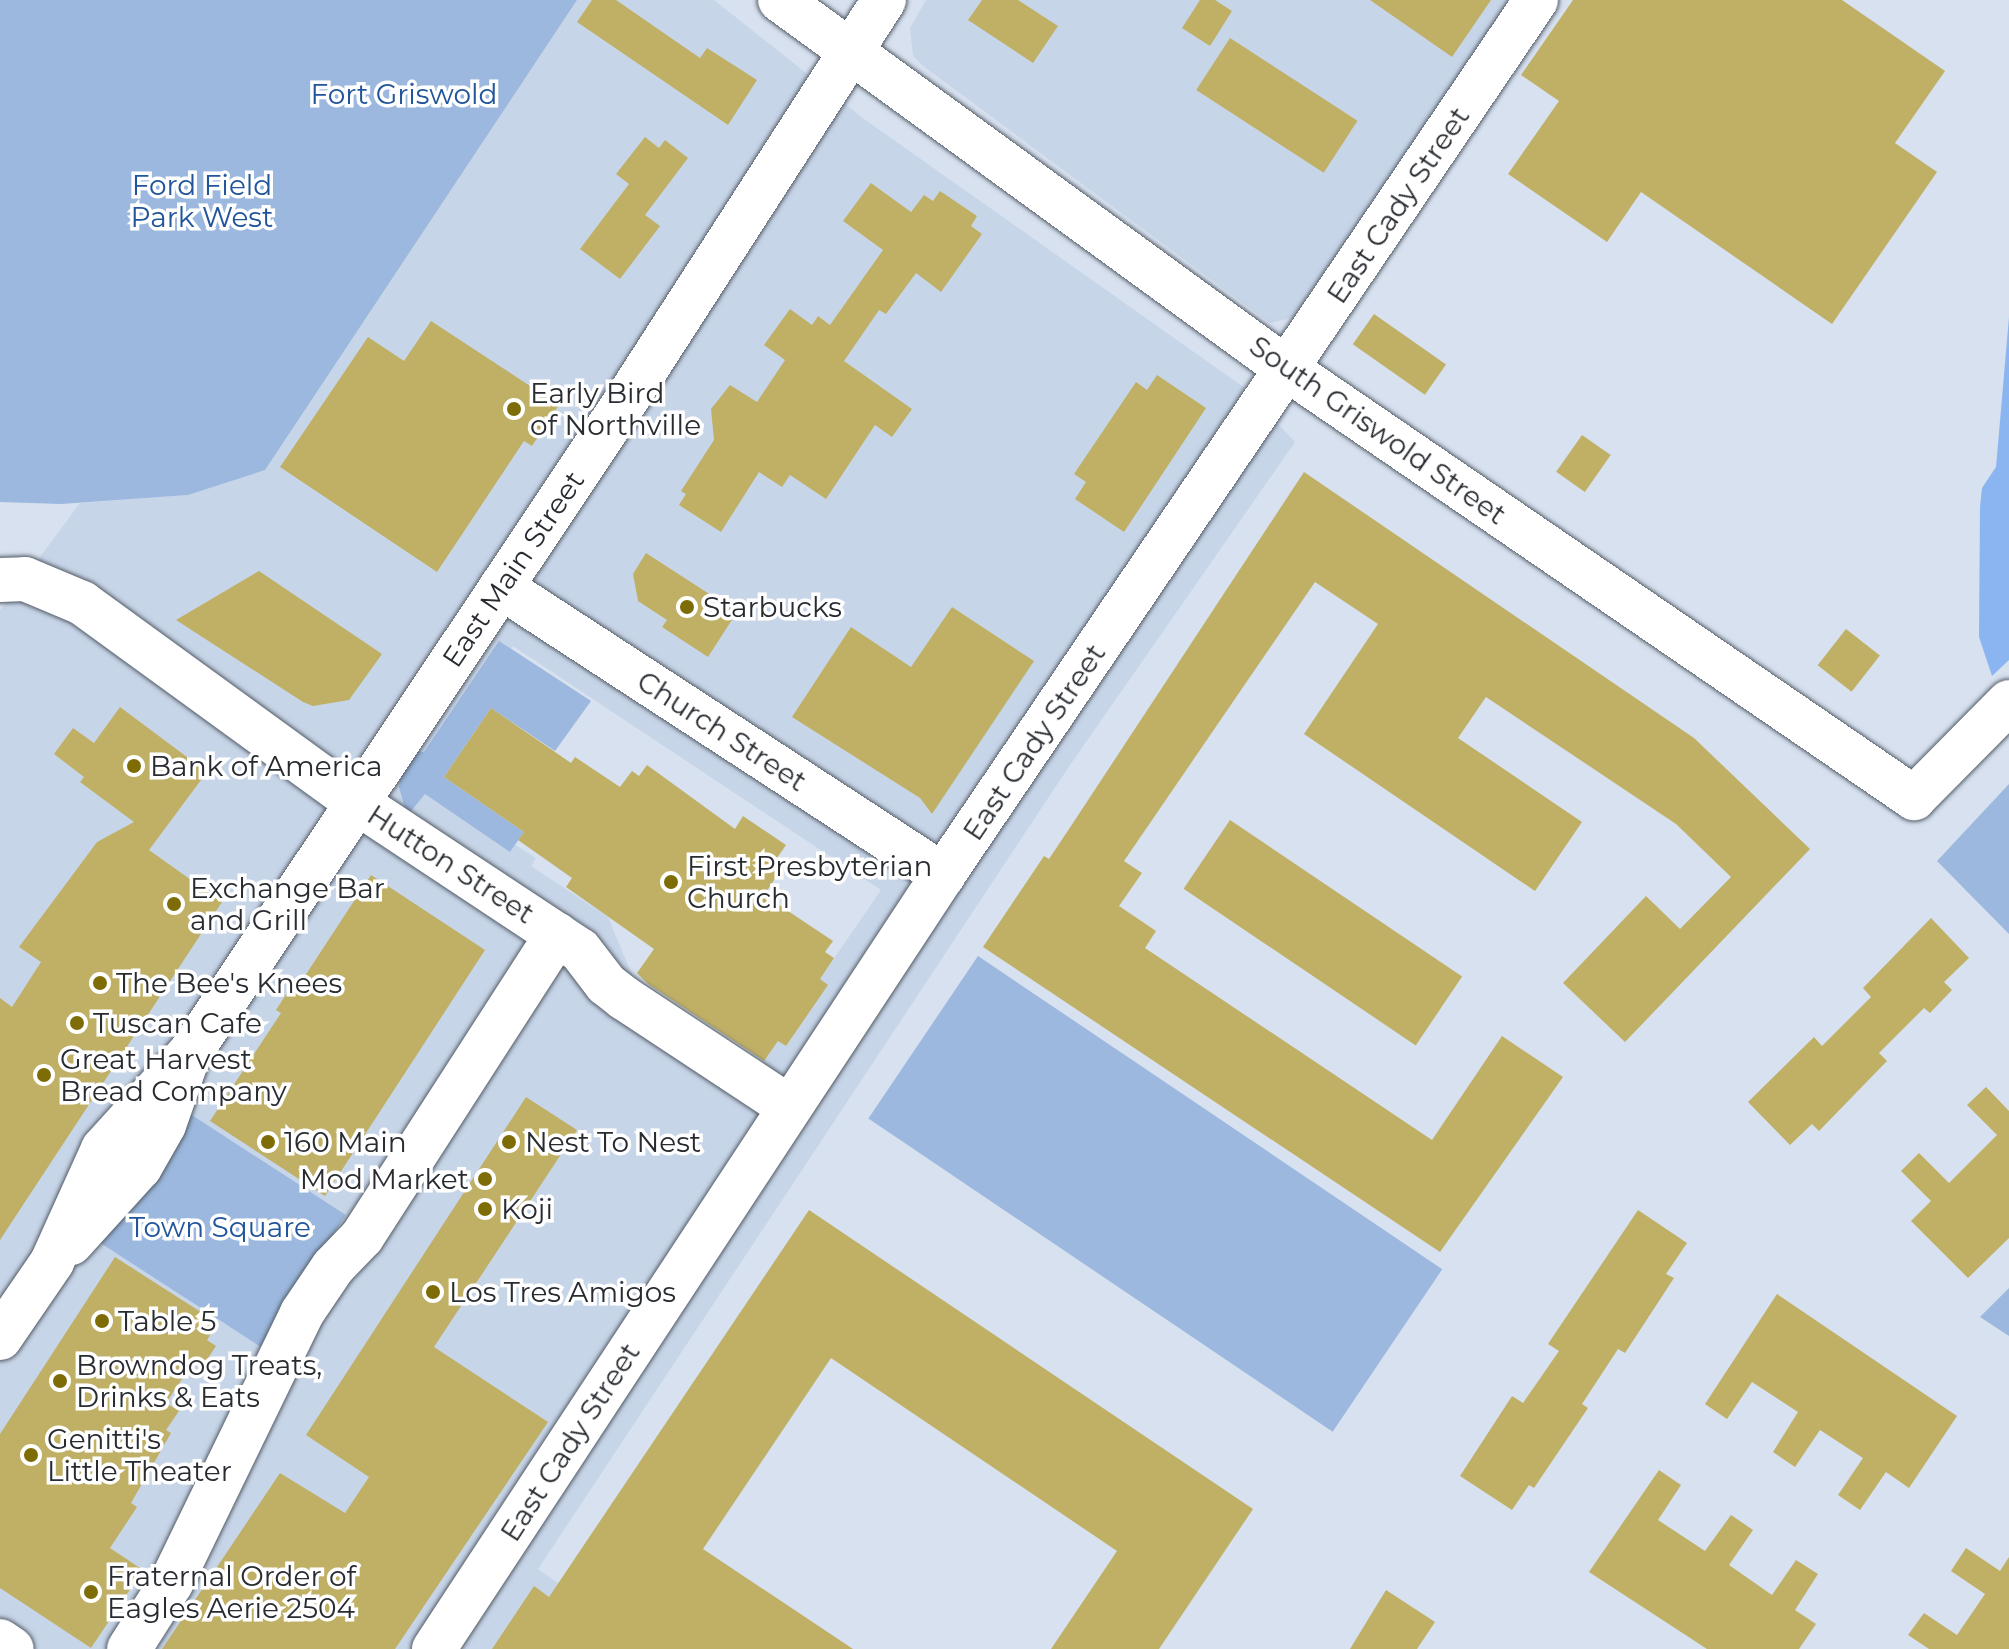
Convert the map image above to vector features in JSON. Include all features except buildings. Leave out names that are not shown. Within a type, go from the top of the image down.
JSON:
[{"type":"street","name":"South Griswold Street","points":[[780,0],[1287,369],[1914,798],[2009,702]]},
{"type":"street","name":"East Main Street","points":[[0,1338],[52,1262],[140,1167],[164,1125],[190,1053],[501,587],[884,0]]},
{"type":"street","name":"East Cady Street","points":[[434,1649],[943,875],[1536,0]]},
{"type":"street","name":"Hutton Street","points":[[8,572],[82,603],[356,802],[580,950],[606,984],[624,998],[789,1107]]},
{"type":"street","name":"Church Street","points":[[501,587],[943,875]]},
{"type":"street","points":[[129,1649],[171,1583],[302,1313],[333,1267],[362,1237],[557,934]]},
{"type":"street","points":[[0,1641],[12,1649]]},
{"type":"shaded area","points":[[577,0],[714,0],[864,119],[1242,386],[1295,442],[1068,768],[538,1569],[649,1649],[0,1649],[0,611],[80,503],[188,495],[265,469]],"holes":[[[513,646],[881,890],[761,1065],[633,977],[608,917],[531,866],[536,858],[421,785]]]},
{"type":"shaded area","points":[[926,0],[1510,0],[1295,317],[1270,323],[923,66],[913,56],[910,28]]},
{"type":"shaded area","points":[[2009,317],[2009,660],[1992,676],[1979,637],[1980,507],[1982,488],[1996,467]]},
{"type":"green space","name":"Ford Field Park West","points":[[0,0],[577,0],[265,470],[188,495],[61,504],[0,502]]},
{"type":"green space","points":[[499,641],[591,701],[555,751],[491,708],[444,777],[524,832],[510,852],[425,794],[407,816],[399,787],[403,760],[413,751],[424,752]]},
{"type":"green space","points":[[2009,784],[2009,934],[1937,861]]},
{"type":"green space","points":[[978,956],[1442,1269],[1333,1432],[868,1118]]},
{"type":"green space","name":"Town Square","points":[[178,1106],[346,1215],[260,1347],[92,1238]]},
{"type":"green space","points":[[2009,1288],[2009,1336],[1980,1317]]},
{"type":"place","name":"Early Bird of Northville","points":[[514,409]]},
{"type":"place","name":"Starbucks","points":[[687,607]]},
{"type":"place","name":"Bank of America","points":[[134,766]]},
{"type":"place","name":"First Presbyterian Church","points":[[671,882]]},
{"type":"place","name":"Exchange Bar and Grill","points":[[174,904]]},
{"type":"place","name":"The Bee's Knees","points":[[100,983]]},
{"type":"place","name":"Tuscan Cafe","points":[[77,1023]]},
{"type":"place","name":"Great Harvest Bread Company","points":[[44,1075]]},
{"type":"place","name":"160 Main","points":[[268,1142]]},
{"type":"place","name":"Nest To Nest","points":[[509,1142]]},
{"type":"place","name":"Mod Market","points":[[485,1179]]},
{"type":"place","name":"Koji","points":[[485,1209]]},
{"type":"place","name":"Los Tres Amigos","points":[[433,1292]]},
{"type":"place","name":"Table 5","points":[[102,1321]]},
{"type":"place","name":"Browndog Treats, Drinks & Eats","points":[[60,1381]]},
{"type":"place","name":"Genitti's Little Theater","points":[[31,1455]]},
{"type":"place","name":"Fraternal Order of Eagles Aerie 2504","points":[[91,1592]]},
{"type":"park label","name":"Fort Griswold","points":[[404,94]]}]
